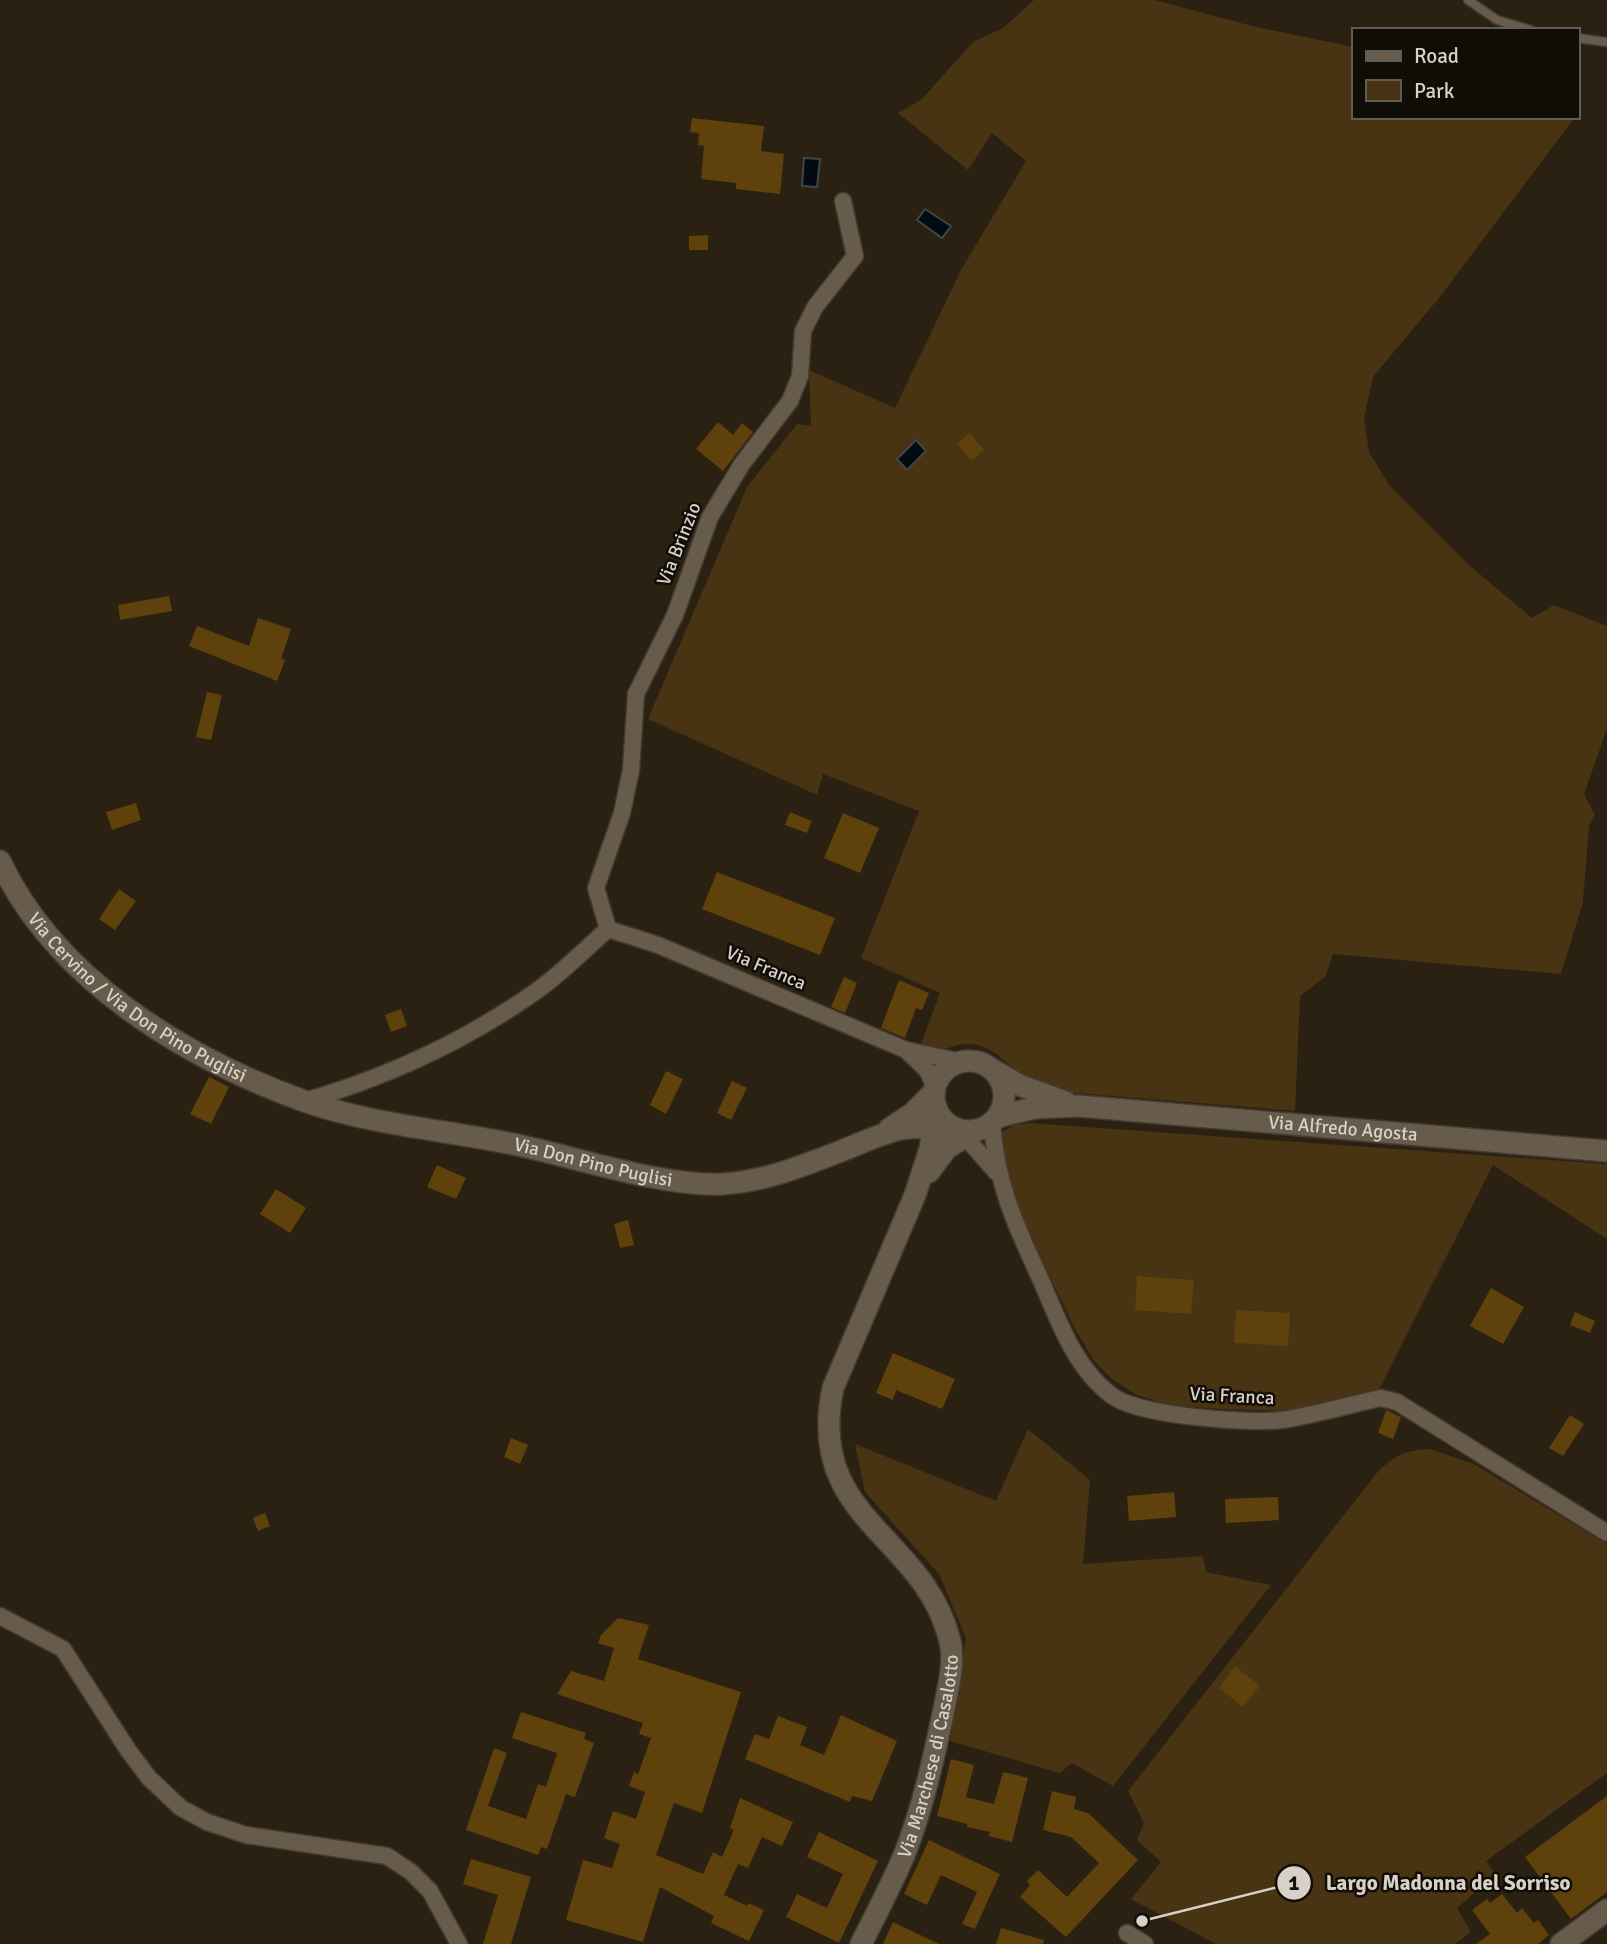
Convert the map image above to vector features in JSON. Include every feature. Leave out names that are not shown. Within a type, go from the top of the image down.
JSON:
[{"type":"street","name":"Via Brinzio","points":[[608,929],[596,888],[622,813],[631,770],[636,694],[675,615],[710,517],[742,464],[790,401],[800,376],[803,331],[815,307],[855,256],[843,201]]},
{"type":"street","name":"Via Cervino / Via Don Pino Puglisi","points":[[0,861],[12,887],[41,928],[71,959],[117,999],[171,1038],[249,1078],[304,1101]]},
{"type":"street","name":"Via Franca","points":[[608,929],[658,945],[906,1050]]},
{"type":"street","points":[[304,1101],[347,1089],[431,1056],[536,992],[608,929]]},
{"type":"street","points":[[906,1050],[962,1062]]},
{"type":"street","points":[[906,1050],[926,1070],[957,1120],[998,1175]]},
{"type":"street","points":[[962,1062],[945,1071],[957,1120],[959,1146],[982,1153],[998,1175]]},
{"type":"street","name":"Via Alfredo Agosta","points":[[962,1062],[982,1064],[1027,1089],[1078,1106]]},
{"type":"street","points":[[878,1136],[913,1113],[957,1120],[1004,1097],[998,1077],[991,1069]]},
{"type":"street","name":"Via Don Pino Puglisi","points":[[304,1101],[355,1115],[517,1145],[683,1182],[720,1184],[783,1174],[878,1136]]},
{"type":"street","name":"Via Alfredo Agosta","points":[[878,1136],[902,1129],[1034,1108],[1078,1106],[1607,1151]]},
{"type":"street","name":"Via Marchese di Casalotto","points":[[861,1944],[915,1825],[951,1677],[951,1644],[930,1589],[861,1515],[843,1490],[833,1464],[829,1409],[833,1388],[915,1195],[957,1120]]},
{"type":"street","name":"Via Franca","points":[[998,1175],[1014,1222],[1066,1337],[1087,1371],[1112,1395],[1136,1408],[1161,1414],[1280,1420],[1381,1398],[1397,1402],[1607,1533]]},
{"type":"street","points":[[0,1616],[63,1649],[128,1750],[149,1778],[181,1808],[206,1822],[246,1835],[387,1856],[411,1872],[430,1891],[459,1944]]},
{"type":"street","points":[[1561,1944],[1607,1910]]},
{"type":"street","points":[[1127,1933],[1145,1944]]},
{"type":"lane","points":[[1468,0],[1497,20],[1524,28]]},
{"type":"lane","points":[[1579,38],[1607,43]]},
{"type":"green space","points":[[1034,0],[1155,0],[1252,26],[1352,47],[1352,119],[1573,119],[1439,298],[1373,377],[1364,418],[1369,452],[1389,485],[1469,565],[1532,618],[1554,605],[1607,626],[1607,729],[1584,794],[1595,815],[1589,826],[1583,902],[1561,974],[1333,954],[1325,977],[1300,996],[1295,1111],[1038,1090],[997,1054],[978,1045],[959,1045],[940,1051],[919,1049],[940,993],[861,958],[919,811],[823,774],[817,795],[648,719],[747,487],[797,424],[811,426],[809,370],[895,408],[961,270],[1026,161],[992,133],[968,170],[898,113],[921,100],[973,42],[1003,28]]},
{"type":"green space","points":[[1030,1123],[1607,1164],[1607,1239],[1493,1165],[1376,1395],[1287,1411],[1166,1405],[1135,1394],[1112,1379],[1094,1361],[1073,1325],[1002,1176],[998,1143],[1002,1132],[1014,1125]]},
{"type":"green space","points":[[1028,1429],[1090,1480],[1083,1564],[1203,1556],[1206,1572],[1271,1585],[1113,1786],[1072,1763],[1060,1773],[950,1741],[966,1638],[939,1574],[865,1492],[855,1444],[996,1501]]},
{"type":"green space","points":[[1430,1449],[1474,1464],[1607,1544],[1607,1773],[1486,1861],[1496,1874],[1457,1908],[1471,1932],[1455,1944],[1216,1944],[1131,1899],[1161,1862],[1137,1840],[1144,1823],[1128,1791],[1376,1474],[1400,1455]]},
{"type":"shaded area","points":[[804,158],[820,159],[817,187],[802,186]]},
{"type":"shaded area","points":[[925,209],[951,226],[942,238],[917,220]]},
{"type":"shaded area","points":[[916,440],[926,451],[907,470],[897,459]]},
{"type":"building","points":[[692,118],[764,126],[761,151],[784,154],[780,194],[736,189],[736,183],[701,179],[704,146],[698,145],[699,133],[690,132]]},
{"type":"building","points":[[708,235],[708,250],[689,250],[689,236]]},
{"type":"building","points":[[718,422],[733,435],[742,423],[753,432],[723,471],[696,449]]},
{"type":"building","points":[[970,433],[984,450],[971,461],[957,444]]},
{"type":"building","points":[[169,596],[172,611],[120,620],[118,605]]},
{"type":"building","points":[[258,618],[291,629],[281,659],[285,660],[277,681],[189,646],[197,626],[249,646]]},
{"type":"building","points":[[207,692],[222,695],[211,740],[196,737]]},
{"type":"building","points":[[136,803],[141,820],[112,830],[106,812]]},
{"type":"building","points":[[790,812],[812,821],[807,833],[785,825]]},
{"type":"building","points":[[843,813],[879,828],[860,873],[824,858]]},
{"type":"building","points":[[717,872],[835,918],[820,955],[702,909]]},
{"type":"building","points":[[119,889],[136,901],[115,930],[99,919]]},
{"type":"building","points":[[844,977],[857,983],[845,1013],[831,1007]]},
{"type":"building","points":[[899,980],[929,993],[922,1010],[916,1008],[905,1038],[881,1028]]},
{"type":"building","points":[[401,1009],[407,1026],[391,1032],[385,1015]]},
{"type":"building","points":[[666,1071],[683,1079],[666,1114],[650,1105]]},
{"type":"building","points":[[209,1077],[229,1087],[211,1124],[190,1114]]},
{"type":"building","points":[[732,1081],[747,1088],[731,1120],[717,1113]]},
{"type":"building","points":[[437,1165],[466,1178],[456,1199],[427,1187]]},
{"type":"building","points":[[276,1189],[306,1208],[290,1233],[260,1214]]},
{"type":"building","points":[[628,1220],[634,1245],[620,1248],[614,1224]]},
{"type":"building","points":[[1137,1276],[1194,1280],[1191,1314],[1135,1310]]},
{"type":"building","points":[[1491,1288],[1524,1307],[1503,1344],[1470,1326]]},
{"type":"building","points":[[1236,1310],[1290,1313],[1288,1346],[1234,1343]]},
{"type":"building","points":[[1575,1312],[1595,1321],[1590,1333],[1570,1325]]},
{"type":"building","points":[[893,1353],[955,1379],[942,1409],[896,1390],[893,1400],[876,1393]]},
{"type":"building","points":[[1386,1410],[1401,1417],[1393,1439],[1378,1433]]},
{"type":"building","points":[[1570,1415],[1584,1424],[1563,1456],[1549,1448]]},
{"type":"building","points":[[511,1438],[528,1445],[520,1464],[504,1457]]},
{"type":"building","points":[[1174,1492],[1176,1517],[1129,1521],[1127,1496]]},
{"type":"building","points":[[1278,1497],[1279,1520],[1226,1523],[1225,1499]]},
{"type":"building","points":[[265,1513],[270,1526],[258,1531],[253,1518]]},
{"type":"building","points":[[618,1618],[649,1625],[638,1659],[741,1692],[702,1813],[674,1803],[656,1855],[703,1874],[713,1852],[722,1857],[734,1830],[730,1828],[740,1798],[793,1822],[782,1846],[762,1837],[748,1868],[738,1864],[724,1895],[747,1906],[748,1903],[764,1910],[749,1941],[711,1923],[714,1916],[660,1887],[643,1942],[566,1920],[583,1860],[612,1868],[620,1844],[604,1838],[613,1811],[636,1819],[645,1792],[629,1786],[634,1772],[638,1774],[651,1738],[639,1734],[643,1723],[557,1694],[571,1671],[604,1681],[614,1648],[598,1643],[601,1635]]},
{"type":"building","points":[[1235,1666],[1260,1686],[1243,1707],[1219,1688]]},
{"type":"building","points":[[521,1712],[586,1733],[584,1739],[594,1743],[575,1797],[566,1794],[547,1849],[541,1847],[538,1855],[466,1830],[494,1748],[507,1753],[488,1806],[526,1819],[538,1784],[546,1787],[557,1753],[512,1738]]},
{"type":"building","points":[[841,1715],[897,1741],[872,1801],[852,1796],[850,1802],[745,1759],[755,1734],[769,1739],[778,1716],[807,1727],[800,1745],[824,1755]]},
{"type":"building","points":[[951,1759],[974,1765],[966,1797],[994,1804],[1003,1772],[1028,1778],[1012,1842],[989,1836],[990,1832],[967,1827],[967,1824],[937,1816]]},
{"type":"building","points":[[1052,1791],[1076,1797],[1074,1809],[1088,1813],[1138,1860],[1066,1937],[1020,1897],[1030,1885],[1027,1881],[1038,1870],[1067,1897],[1099,1863],[1071,1837],[1043,1830]]},
{"type":"building","points":[[1607,1796],[1607,1892],[1571,1919],[1525,1857]]},
{"type":"building","points":[[819,1832],[878,1861],[839,1943],[786,1917],[797,1894],[827,1908],[843,1874],[807,1857]]},
{"type":"building","points":[[929,1840],[1000,1874],[975,1929],[962,1924],[977,1892],[941,1875],[927,1905],[904,1894]]},
{"type":"building","points":[[471,1859],[531,1877],[511,1944],[483,1944],[498,1895],[463,1884]]},
{"type":"building","points":[[1502,1894],[1517,1913],[1522,1908],[1534,1923],[1538,1920],[1549,1935],[1538,1944],[1476,1944],[1490,1934],[1472,1910],[1487,1899],[1490,1903]]},
{"type":"building","points":[[893,1922],[939,1944],[883,1944]]},
{"type":"building","points":[[1001,1928],[1044,1940],[1043,1944],[996,1944]]},
{"type":"place","name":"Largo Madonna del Sorriso","points":[[1142,1921]]}]
